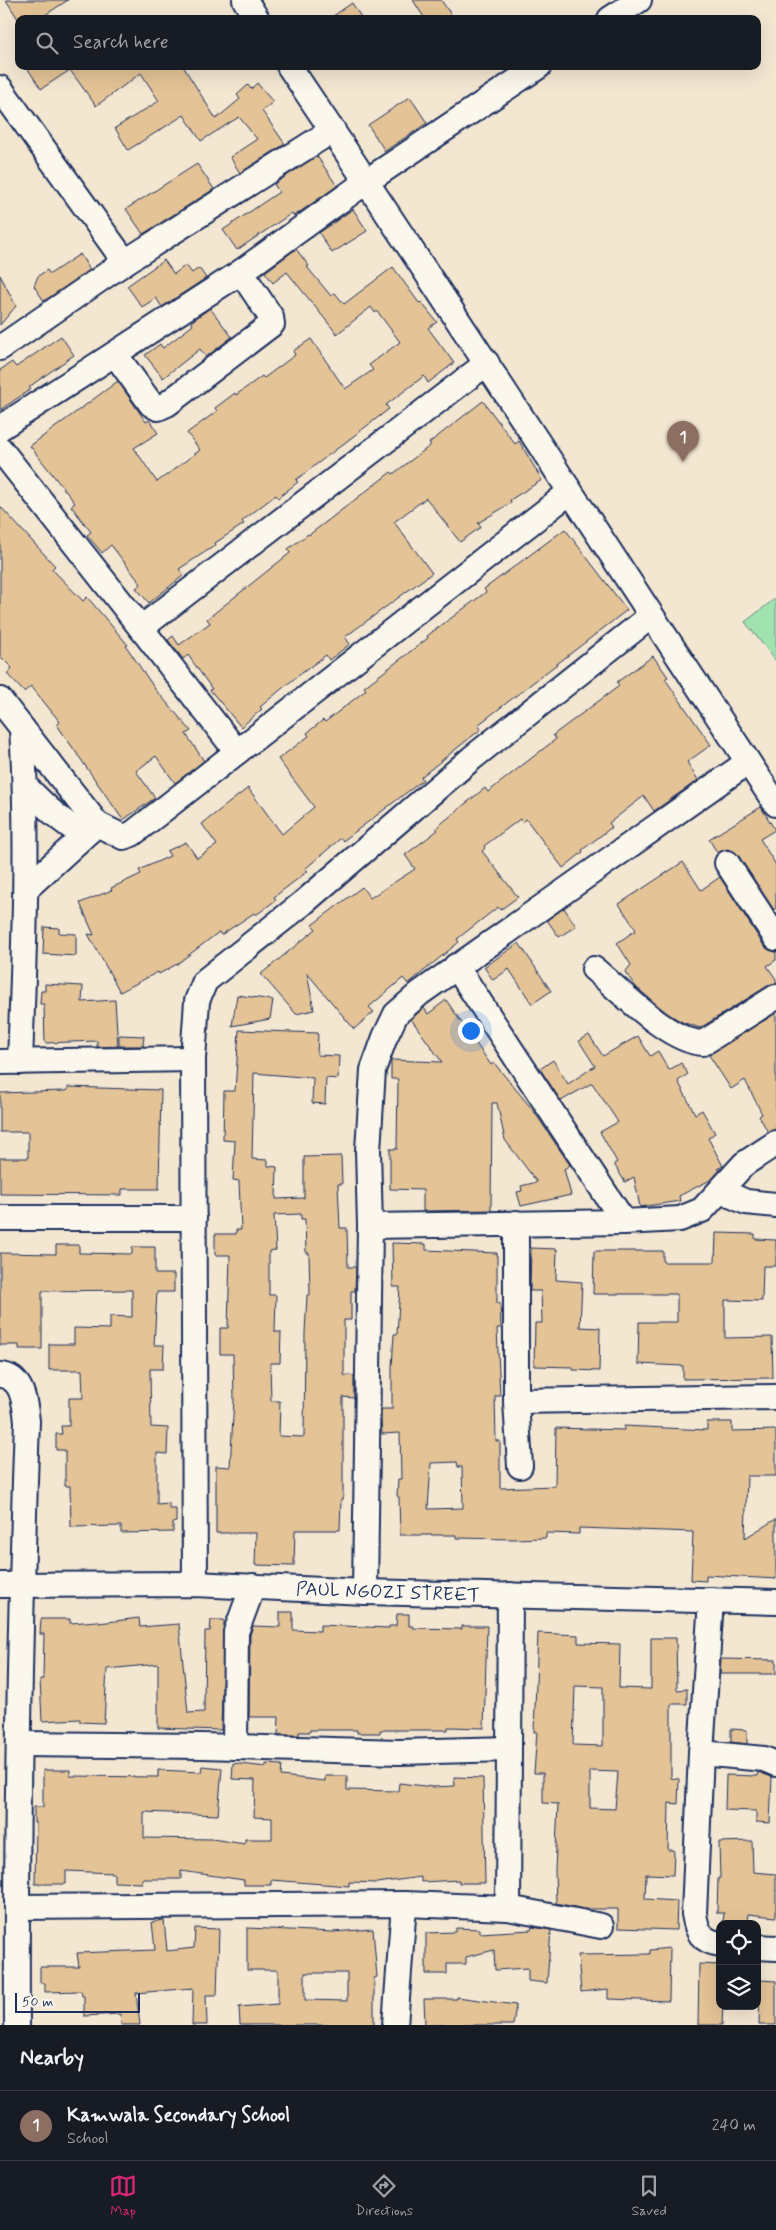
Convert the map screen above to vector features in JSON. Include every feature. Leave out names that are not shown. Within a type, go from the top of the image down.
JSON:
[{"type":"street","points":[[245,0],[255,15]]},
{"type":"street","points":[[292,70],[367,181],[776,804]]},
{"type":"street","points":[[0,428],[241,272],[367,181],[533,70]]},
{"type":"street","points":[[0,88],[125,262]]},
{"type":"street","points":[[0,348],[125,262],[332,130]]},
{"type":"street","points":[[115,354],[151,404],[158,408],[167,404],[272,324],[271,316],[241,272]]},
{"type":"street","points":[[141,628],[487,363]]},
{"type":"street","points":[[0,449],[238,752]]},
{"type":"street","points":[[26,787],[48,810],[68,826],[90,829],[123,838],[132,834],[570,492]]},
{"type":"street","points":[[195,1584],[193,1059],[197,1001],[205,982],[303,903],[472,758],[651,616]]},
{"type":"street","points":[[0,700],[22,728],[90,829]]},
{"type":"street","points":[[22,728],[26,787],[27,888],[10,1062],[193,1059]]},
{"type":"street","points":[[365,1592],[370,1226],[368,1150],[373,1070],[385,1037],[396,1014],[456,966],[748,762]]},
{"type":"street","points":[[27,888],[90,829]]},
{"type":"street","points":[[727,863],[776,938]]},
{"type":"street","points":[[456,966],[624,1222]]},
{"type":"street","points":[[594,969],[671,1033],[692,1043],[703,1043],[776,997]]},
{"type":"street","points":[[370,1226],[624,1222],[680,1219],[702,1210],[744,1164],[776,1143]]},
{"type":"street","points":[[721,1191],[746,1202],[776,1205]]},
{"type":"street","points":[[0,1218],[194,1218]]},
{"type":"street","points":[[516,1223],[516,1401],[520,1466]]},
{"type":"street","points":[[0,1375],[5,1376],[18,1385],[25,1399],[27,1421],[11,1584],[20,1744],[17,2025]]},
{"type":"street","points":[[516,1401],[776,1397]]},
{"type":"street","name":"PAUL NGOZI STREET","points":[[11,1584],[195,1584],[365,1592],[776,1602]]},
{"type":"street","points":[[235,1747],[236,1632],[252,1586]]},
{"type":"street","points":[[508,1908],[510,1595]]},
{"type":"street","points":[[711,1600],[701,1753],[694,1914],[697,1931],[704,1940],[716,1943]]},
{"type":"street","points":[[20,1744],[235,1747],[399,1752],[509,1749]]},
{"type":"street","points":[[701,1753],[764,1759],[776,1764]]},
{"type":"street","points":[[17,1907],[404,1904],[508,1908],[600,1926]]},
{"type":"street","points":[[395,2025],[404,1904]]},
{"type":"street","points":[[761,1947],[776,1948]]},
{"type":"green space","points":[[776,598],[776,661],[745,622]]},
{"type":"building","points":[[6,0],[68,0],[45,15],[15,15]]},
{"type":"building","points":[[413,0],[441,0],[451,15],[422,15]]},
{"type":"building","points":[[352,3],[360,15],[335,15]]},
{"type":"building","points":[[29,70],[70,70],[41,89]]},
{"type":"building","points":[[70,70],[185,70],[216,119],[240,99],[237,95],[248,85],[251,89],[257,83],[273,102],[262,111],[285,144],[240,173],[230,157],[257,139],[239,117],[201,141],[184,115],[128,150],[115,128],[159,101],[141,73],[96,106]]},
{"type":"building","points":[[410,97],[427,123],[385,151],[368,125]]},
{"type":"building","points":[[317,156],[337,186],[294,216],[292,213],[237,250],[223,230],[279,192],[274,184]]},
{"type":"building","points":[[197,164],[214,189],[143,234],[126,209]]},
{"type":"building","points":[[353,209],[367,231],[332,253],[319,233]]},
{"type":"building","points":[[296,249],[309,266],[307,267],[331,296],[335,293],[344,304],[393,267],[419,303],[421,302],[437,322],[428,328],[454,363],[428,383],[424,376],[386,405],[389,409],[296,480],[298,482],[278,498],[276,495],[242,521],[244,524],[179,569],[184,575],[149,603],[136,588],[141,584],[111,545],[102,553],[87,535],[91,532],[71,506],[75,503],[30,446],[118,381],[146,422],[149,420],[158,433],[134,448],[157,482],[200,450],[187,433],[217,411],[215,408],[235,393],[236,395],[262,376],[264,378],[295,355],[293,351],[311,339],[345,389],[373,370],[369,365],[400,342],[377,311],[375,313],[371,307],[337,334],[287,272],[273,283],[265,272]]},
{"type":"building","points":[[80,254],[90,270],[44,301],[34,286],[38,276],[47,270],[50,274]]},
{"type":"building","points":[[164,260],[174,274],[186,265],[192,273],[199,268],[206,278],[162,307],[156,298],[142,307],[127,286]]},
{"type":"building","points":[[0,275],[16,306],[0,325]]},
{"type":"building","points":[[210,308],[232,337],[206,357],[200,349],[163,378],[145,355],[160,344],[163,348],[193,325],[191,322]]},
{"type":"building","points":[[61,336],[74,355],[29,387],[31,389],[0,410],[0,370],[12,362],[16,367]]},
{"type":"building","points":[[483,401],[515,444],[519,441],[542,480],[510,500],[511,503],[478,523],[481,527],[460,542],[426,498],[394,522],[432,573],[345,637],[350,644],[329,660],[326,655],[290,682],[260,707],[262,709],[241,727],[210,690],[212,689],[188,655],[183,659],[168,640],[173,636],[179,645],[210,623],[207,619],[290,553],[288,549],[391,472],[393,474]]},
{"type":"building","points":[[0,506],[55,566],[52,569],[83,601],[87,597],[128,645],[126,646],[155,689],[191,731],[186,734],[204,761],[175,783],[156,756],[136,771],[155,798],[123,820],[57,725],[60,722],[31,686],[24,692],[7,674],[12,668],[0,656]]},
{"type":"building","points":[[565,529],[627,610],[478,725],[481,729],[421,777],[423,780],[343,841],[341,838],[305,869],[308,871],[274,897],[276,900],[256,915],[254,913],[221,935],[219,932],[177,964],[120,992],[88,934],[94,935],[80,903],[112,890],[111,888],[141,874],[139,870],[170,856],[167,851],[186,842],[197,858],[217,845],[202,824],[248,788],[282,834],[314,807],[278,759],[309,736],[307,733],[323,720],[325,722],[366,690],[364,687],[428,638],[427,636],[486,592],[484,589]]},
{"type":"building","points":[[653,656],[668,677],[665,679],[711,745],[687,762],[698,780],[654,811],[644,796],[609,823],[612,827],[582,850],[583,852],[563,868],[526,819],[522,822],[520,819],[484,846],[485,848],[482,851],[518,897],[500,910],[498,907],[457,939],[459,942],[408,984],[403,978],[369,1007],[374,1012],[354,1029],[307,973],[314,1010],[296,1014],[261,974],[316,929],[312,925],[362,887],[370,898],[415,869],[405,855],[438,830],[436,828],[485,788],[488,792],[556,739],[553,735],[619,686],[617,682]]},
{"type":"building","points":[[761,807],[775,830],[760,839],[776,865],[776,908],[774,910],[738,855],[727,849],[718,854],[709,839]]},
{"type":"building","points":[[683,862],[701,890],[720,877],[764,946],[776,952],[776,960],[767,966],[776,979],[776,983],[769,985],[700,1028],[682,1022],[668,1014],[636,987],[625,972],[631,965],[617,943],[636,930],[619,904]]},
{"type":"building","points":[[564,908],[576,926],[559,937],[547,920]]},
{"type":"building","points":[[44,927],[59,928],[59,933],[76,934],[76,956],[43,954]]},
{"type":"building","points":[[519,943],[551,991],[532,1004],[509,969],[493,980],[484,967]]},
{"type":"building","points":[[45,984],[83,986],[82,1002],[115,1000],[118,1046],[97,1047],[97,1041],[45,1043],[44,1004],[40,1004],[41,991],[45,991]]},
{"type":"building","points":[[237,995],[273,1000],[270,1019],[232,1026]]},
{"type":"building","points":[[446,1000],[491,1065],[494,1063],[533,1110],[570,1165],[564,1169],[571,1195],[521,1206],[517,1192],[522,1191],[521,1186],[537,1182],[505,1140],[497,1103],[492,1103],[491,1210],[423,1211],[423,1190],[390,1189],[390,1149],[397,1149],[398,1079],[391,1079],[391,1060],[442,1062],[411,1019],[424,1008],[428,1014]]},
{"type":"building","points":[[776,1013],[776,1129],[768,1132],[759,1116],[762,1114],[745,1080],[731,1089],[709,1055]]},
{"type":"building","points":[[239,1030],[318,1033],[317,1055],[339,1056],[338,1079],[326,1078],[325,1104],[312,1103],[313,1078],[254,1073],[252,1159],[268,1160],[268,1166],[277,1167],[276,1199],[304,1198],[304,1157],[341,1156],[342,1184],[338,1184],[340,1228],[347,1228],[348,1267],[356,1267],[355,1291],[351,1291],[351,1320],[344,1320],[344,1375],[354,1376],[354,1398],[343,1397],[343,1499],[341,1499],[340,1530],[295,1530],[294,1566],[255,1565],[256,1533],[216,1533],[216,1466],[230,1467],[234,1400],[233,1354],[220,1354],[220,1328],[228,1328],[230,1255],[215,1255],[215,1234],[236,1234],[236,1230],[241,1230],[239,1181],[233,1180],[235,1141],[223,1140],[224,1091],[235,1091]],"holes":[[[301,1214],[301,1219],[305,1219],[306,1253],[309,1253],[310,1295],[307,1295],[305,1333],[304,1437],[279,1436],[280,1401],[271,1401],[270,1363],[280,1363],[281,1332],[275,1332],[276,1295],[269,1295],[269,1251],[276,1250],[274,1215]]]},
{"type":"building","points":[[119,1035],[144,1036],[143,1046],[119,1046]]},
{"type":"building","points":[[589,1035],[603,1056],[638,1036],[650,1056],[658,1051],[669,1070],[681,1063],[688,1074],[678,1081],[695,1114],[702,1110],[715,1133],[708,1138],[723,1166],[717,1169],[721,1169],[712,1179],[679,1196],[680,1201],[640,1207],[634,1177],[625,1182],[614,1164],[617,1162],[600,1132],[618,1122],[592,1083],[561,1101],[540,1069],[553,1060],[568,1084],[595,1066],[579,1041]]},
{"type":"building","points":[[68,1087],[161,1090],[159,1189],[122,1189],[122,1195],[0,1194],[0,1158],[28,1158],[28,1132],[0,1132],[0,1093],[64,1091],[68,1090]]},
{"type":"building","points":[[716,1233],[755,1234],[755,1239],[776,1240],[776,1266],[763,1266],[762,1301],[725,1300],[725,1338],[772,1337],[773,1378],[683,1379],[683,1366],[638,1364],[639,1322],[677,1322],[677,1294],[593,1294],[594,1251],[663,1251],[663,1262],[715,1262]]},
{"type":"building","points":[[392,1243],[426,1244],[426,1250],[497,1253],[497,1303],[500,1303],[501,1328],[497,1328],[500,1396],[495,1396],[496,1441],[500,1441],[500,1488],[555,1486],[556,1428],[624,1430],[624,1426],[707,1430],[707,1422],[732,1422],[732,1431],[776,1430],[776,1476],[747,1476],[745,1538],[776,1519],[776,1579],[706,1575],[706,1581],[691,1580],[693,1532],[579,1528],[579,1534],[546,1533],[546,1538],[456,1538],[456,1535],[400,1535],[399,1497],[397,1496],[398,1479],[401,1479],[400,1433],[382,1434],[381,1421],[381,1409],[392,1409],[394,1334],[397,1334],[400,1287],[393,1287]],"holes":[[[457,1462],[458,1467],[462,1467],[463,1508],[428,1509],[431,1463]]]},
{"type":"building","points":[[56,1245],[79,1245],[79,1253],[132,1254],[132,1247],[155,1247],[155,1274],[174,1274],[174,1292],[157,1292],[154,1345],[164,1345],[163,1369],[150,1369],[151,1427],[168,1428],[167,1454],[157,1453],[157,1504],[169,1503],[169,1509],[176,1509],[176,1522],[173,1523],[173,1532],[121,1533],[121,1526],[71,1527],[70,1486],[65,1486],[65,1450],[56,1450],[56,1434],[62,1434],[61,1426],[69,1426],[69,1398],[83,1398],[82,1370],[49,1370],[49,1344],[74,1344],[74,1328],[110,1329],[110,1316],[132,1317],[132,1290],[42,1291],[42,1349],[19,1349],[19,1345],[0,1345],[0,1253],[56,1254]]},
{"type":"building","points":[[531,1248],[557,1249],[556,1280],[582,1282],[580,1327],[600,1328],[599,1371],[573,1370],[573,1367],[534,1366],[535,1323],[542,1323],[541,1291],[530,1291]]},
{"type":"building","points":[[280,1612],[293,1612],[293,1630],[320,1631],[320,1625],[389,1628],[389,1626],[396,1626],[397,1614],[409,1614],[409,1626],[413,1626],[413,1628],[462,1629],[462,1626],[487,1626],[484,1728],[448,1727],[448,1730],[380,1730],[380,1733],[357,1733],[357,1730],[310,1730],[310,1732],[299,1732],[299,1735],[278,1735],[279,1717],[249,1717],[250,1635],[253,1626],[280,1627]]},
{"type":"building","points":[[139,1618],[140,1627],[179,1624],[188,1713],[204,1712],[205,1631],[210,1631],[211,1620],[224,1620],[221,1730],[158,1728],[158,1664],[107,1669],[104,1723],[80,1722],[80,1719],[42,1721],[40,1679],[43,1679],[44,1634],[40,1634],[41,1619],[70,1619],[70,1623],[98,1621],[99,1623]]},
{"type":"building","points":[[538,1633],[578,1635],[578,1643],[620,1644],[619,1688],[651,1689],[651,1638],[676,1638],[677,1690],[687,1689],[687,1704],[671,1704],[671,1778],[679,1779],[678,1804],[669,1803],[668,1850],[674,1850],[673,1875],[646,1874],[645,1899],[677,1901],[676,1930],[618,1928],[618,1909],[584,1909],[556,1903],[555,1870],[558,1804],[543,1803],[543,1773],[534,1773],[537,1732],[534,1732]],"holes":[[[575,1686],[603,1687],[603,1746],[573,1745]],[[590,1771],[618,1772],[615,1809],[590,1808]]]},
{"type":"building","points":[[721,1659],[776,1660],[776,1674],[720,1674]]},
{"type":"building","points":[[731,1729],[747,1730],[747,1744],[731,1742]]},
{"type":"building","points":[[233,1763],[266,1767],[266,1764],[282,1765],[281,1776],[325,1781],[325,1776],[347,1776],[347,1790],[398,1791],[399,1783],[433,1787],[455,1786],[454,1777],[483,1778],[485,1883],[459,1883],[459,1880],[421,1882],[421,1877],[377,1883],[349,1882],[349,1886],[271,1880],[271,1885],[244,1885],[244,1880],[181,1871],[181,1879],[142,1879],[142,1883],[114,1882],[114,1873],[66,1871],[66,1884],[35,1884],[36,1823],[34,1823],[34,1807],[43,1807],[43,1770],[70,1770],[70,1776],[158,1777],[158,1770],[201,1772],[202,1766],[222,1768],[218,1815],[144,1812],[144,1838],[212,1839],[245,1844],[245,1839],[272,1839],[272,1818],[254,1817],[255,1780],[232,1779]]},
{"type":"building","points":[[758,1772],[772,1777],[770,1823],[756,1822],[756,1811],[725,1810],[726,1775],[757,1776]]},
{"type":"building","points":[[752,1841],[753,1872],[776,1874],[776,1917],[748,1914],[747,1920],[723,1920],[724,1913],[717,1913],[718,1878],[720,1878],[719,1842]]},
{"type":"building","points":[[164,1920],[167,1951],[194,1948],[195,1928],[219,1929],[217,1995],[206,1995],[207,2025],[192,2025],[193,1988],[136,1993],[140,2025],[121,2025],[120,2014],[84,2016],[84,1996],[82,1996],[81,1991],[45,1992],[45,1983],[40,1983],[40,1967],[79,1967],[77,1953],[155,1950],[152,1922]]},
{"type":"building","points":[[532,1927],[551,1930],[547,1983],[528,1981],[528,1968],[495,1970],[494,1950],[466,1957],[466,1964],[447,1964],[447,1974],[426,1974],[426,1933],[456,1932],[456,1928],[480,1929],[480,1933],[531,1930]]},
{"type":"building","points":[[247,1928],[333,1932],[373,1929],[377,1977],[374,1978],[374,2025],[240,2025],[239,2007],[278,2004],[278,1970],[247,1970]],"holes":[[[305,1973],[347,1973],[347,2001],[305,2000]]]},
{"type":"building","points":[[670,1948],[669,2001],[608,1999],[608,1989],[581,1992],[578,1955],[650,1954],[650,1950]]},
{"type":"building","points":[[699,1964],[716,1965],[716,2010],[723,2010],[722,2025],[698,2025]]},
{"type":"building","points":[[761,1980],[776,1981],[776,2025],[759,2025]]},
{"type":"building","points":[[457,1997],[516,2005],[513,2025],[425,2025],[424,1999],[457,1999]]},
{"type":"place","name":"Kamwala Secondary School","points":[[683,462]]}]
